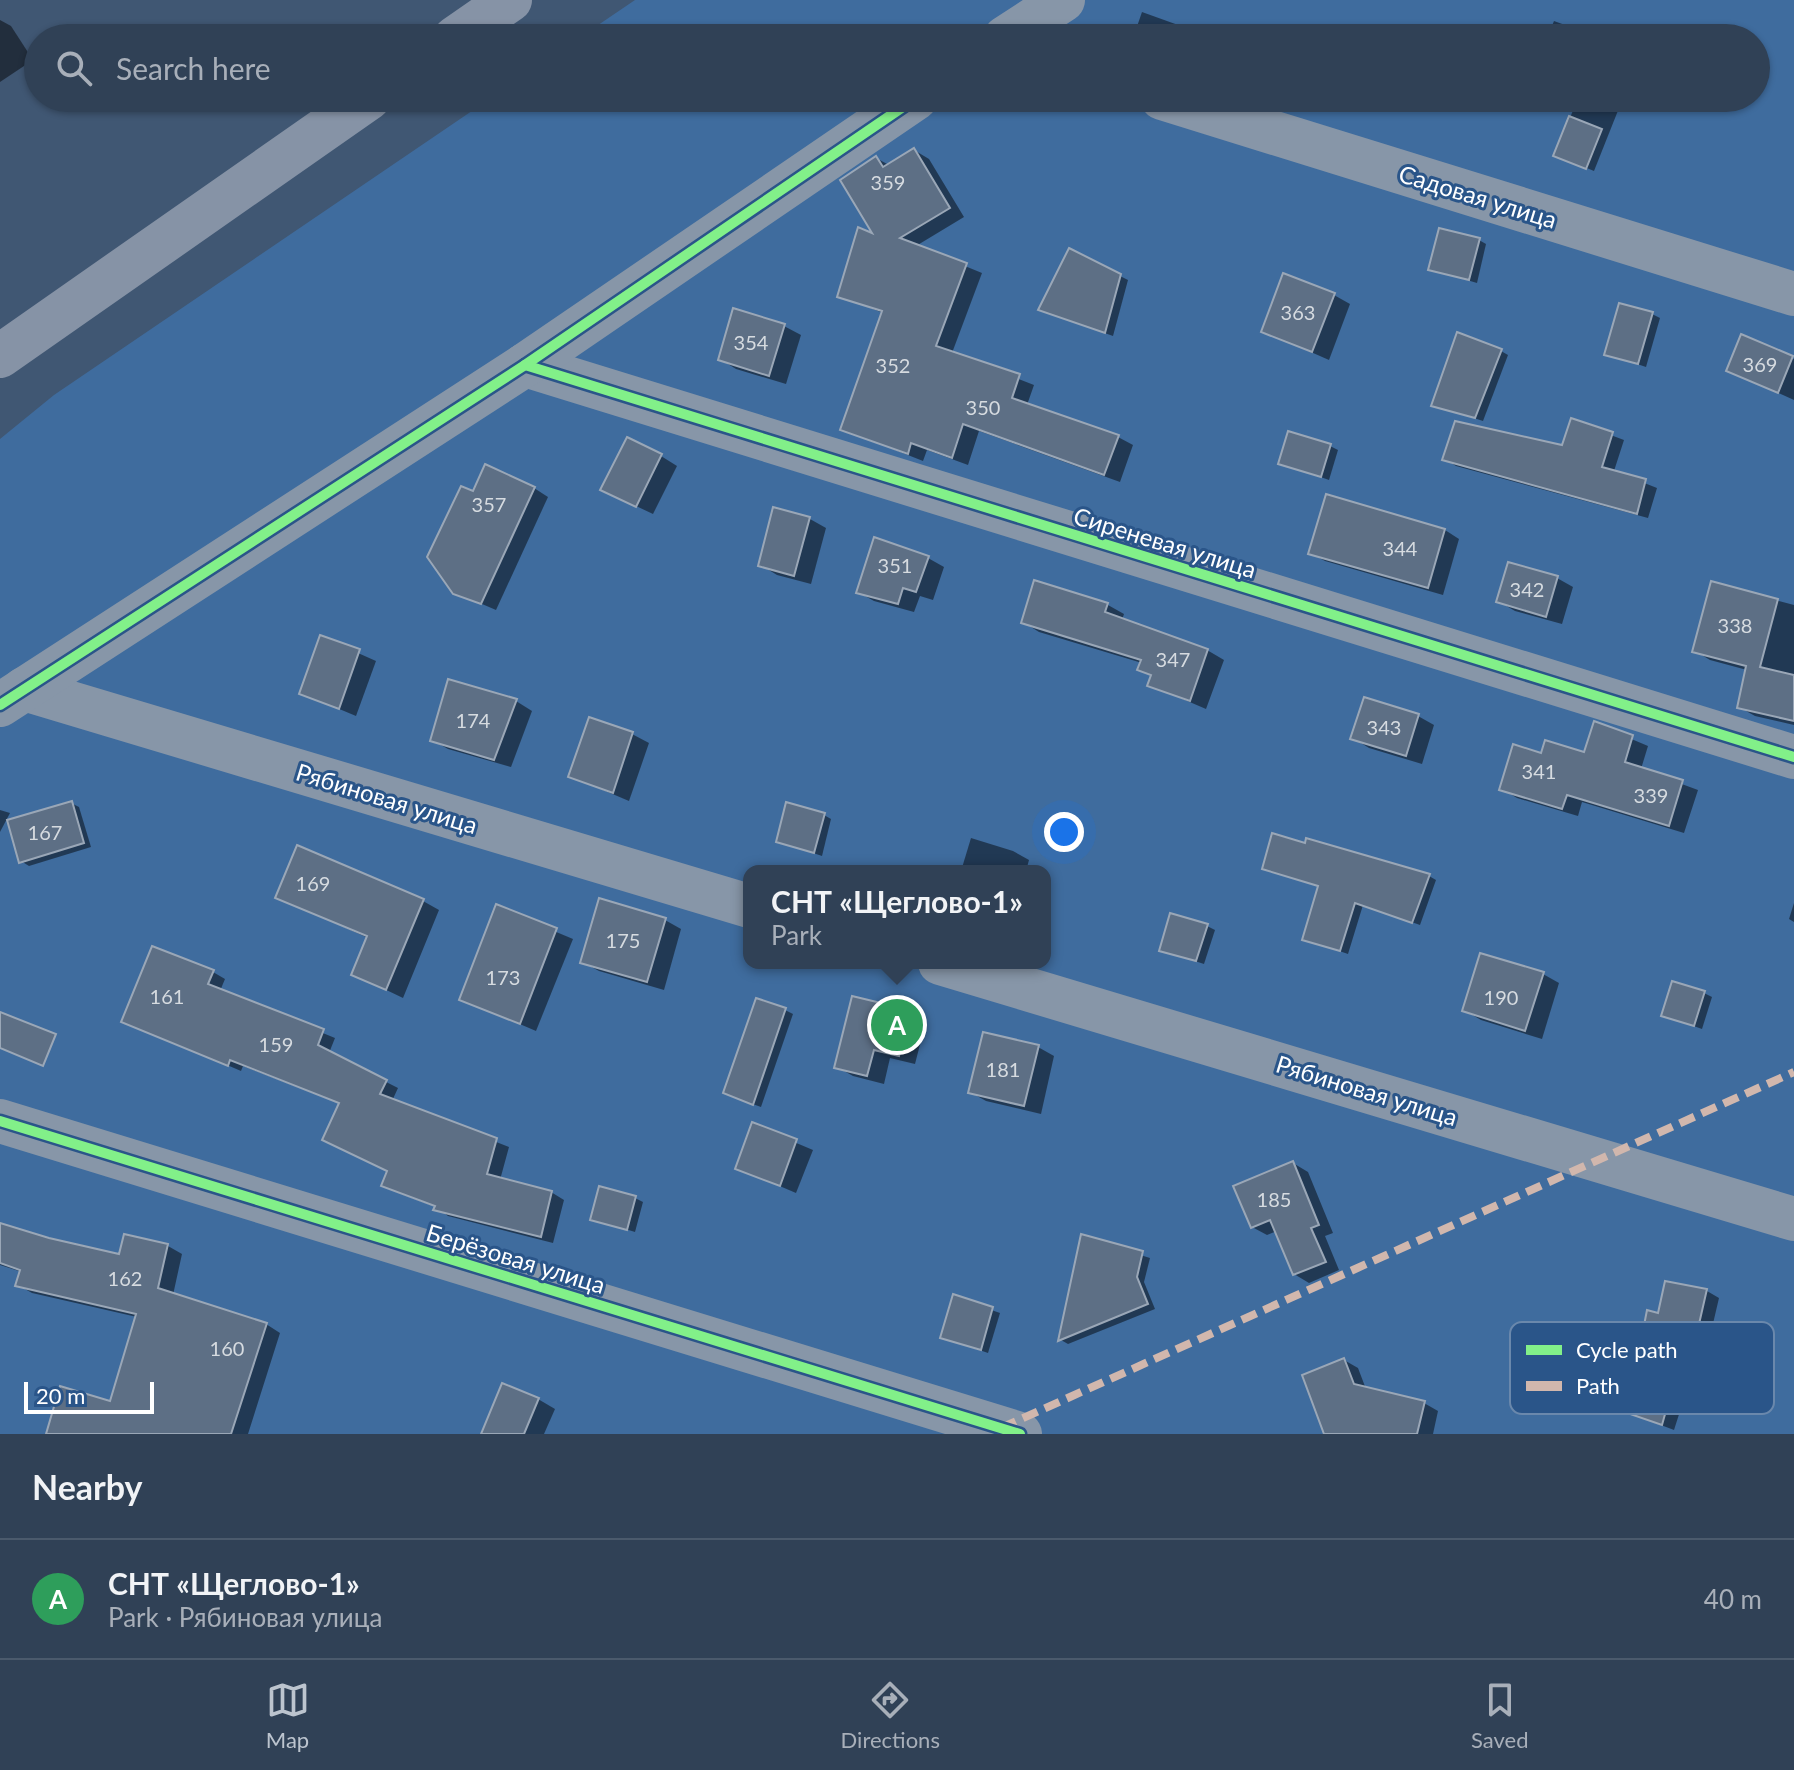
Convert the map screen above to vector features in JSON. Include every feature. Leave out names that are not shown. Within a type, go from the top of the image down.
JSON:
[{"type":"main road","points":[[475,24],[510,0]]},
{"type":"main road","points":[[0,356],[349,112]]},
{"type":"street","points":[[1026,24],[1063,0]]},
{"type":"street","points":[[12,697],[525,365],[895,112]]},
{"type":"street","name":"Садовая улица","points":[[1207,112],[1794,294]]},
{"type":"street","name":"Сиреневая улица","points":[[525,365],[1794,757]]},
{"type":"street","name":"Рябиновая улица","points":[[12,697],[743,904]]},
{"type":"street","name":"Рябиновая улица","points":[[960,969],[1794,1219]]},
{"type":"street","name":"Берёзовая улица","points":[[0,1121],[1020,1434]]},
{"type":"shaded area","points":[[635,0],[1794,0],[1794,1434],[0,1434],[0,439],[54,395],[470,112],[1770,112],[1770,24],[600,24]]},
{"type":"building","points":[[1569,116],[1602,129],[1586,169],[1553,156]]},
{"type":"building","points":[[914,148],[950,208],[900,238],[967,263],[936,346],[1020,374],[1012,398],[1119,435],[1104,475],[963,424],[952,458],[911,443],[908,454],[840,430],[882,311],[837,297],[858,227],[872,233],[840,180],[876,156],[883,167]]},
{"type":"building","points":[[1439,228],[1480,238],[1469,280],[1428,270]]},
{"type":"building","points":[[1069,248],[1121,274],[1105,333],[1038,310]]},
{"type":"building","points":[[1283,273],[1335,293],[1312,352],[1261,332]]},
{"type":"building","points":[[1619,303],[1653,312],[1638,364],[1604,355]]},
{"type":"building","points":[[733,308],[785,324],[769,376],[718,360]]},
{"type":"building","points":[[1457,332],[1502,349],[1475,418],[1431,406]]},
{"type":"building","points":[[1741,334],[1793,356],[1778,393],[1726,371]]},
{"type":"building","points":[[1571,418],[1613,432],[1602,467],[1646,479],[1637,514],[1442,460],[1455,421],[1562,445]]},
{"type":"building","points":[[1288,431],[1331,444],[1321,477],[1278,464]]},
{"type":"building","points":[[627,437],[662,454],[636,507],[600,490]]},
{"type":"building","points":[[485,464],[535,487],[481,604],[453,594],[427,557],[461,486],[473,491]]},
{"type":"building","points":[[1326,494],[1445,529],[1428,588],[1308,554]]},
{"type":"building","points":[[773,507],[810,517],[794,576],[758,566]]},
{"type":"building","points":[[874,537],[929,556],[916,592],[903,588],[898,604],[856,593]]},
{"type":"building","points":[[1508,562],[1558,576],[1546,617],[1496,602]]},
{"type":"building","points":[[1034,580],[1108,603],[1105,612],[1208,649],[1190,701],[1147,686],[1151,675],[1137,670],[1141,660],[1021,623]]},
{"type":"building","points":[[1711,581],[1778,599],[1760,667],[1794,675],[1794,721],[1737,708],[1746,666],[1692,652]]},
{"type":"building","points":[[320,635],[360,649],[339,709],[299,694]]},
{"type":"building","points":[[448,679],[517,699],[494,760],[430,741]]},
{"type":"building","points":[[1364,697],[1419,714],[1406,756],[1350,739]]},
{"type":"building","points":[[589,717],[633,732],[613,793],[568,777]]},
{"type":"building","points":[[1594,721],[1633,735],[1625,762],[1683,780],[1669,826],[1567,795],[1562,809],[1499,790],[1513,744],[1541,753],[1545,740],[1584,752]]},
{"type":"building","points":[[72,801],[84,843],[19,863],[7,820]]},
{"type":"building","points":[[786,802],[825,813],[814,853],[776,842]]},
{"type":"building","points":[[1272,833],[1305,843],[1306,838],[1430,874],[1412,923],[1355,903],[1340,951],[1302,940],[1318,886],[1262,869]]},
{"type":"building","points":[[297,845],[424,899],[386,990],[351,975],[367,936],[275,898]]},
{"type":"building","points":[[599,898],[666,918],[647,982],[580,963]]},
{"type":"building","points":[[496,904],[557,928],[520,1024],[459,1000]]},
{"type":"building","points":[[1170,913],[1208,924],[1196,961],[1159,951]]},
{"type":"building","points":[[152,946],[214,970],[208,984],[324,1029],[318,1045],[387,1080],[380,1094],[497,1138],[487,1174],[552,1191],[541,1237],[433,1210],[435,1206],[381,1186],[387,1171],[322,1140],[339,1103],[230,1060],[228,1066],[121,1022]]},
{"type":"building","points":[[1480,953],[1544,972],[1525,1031],[1462,1011]]},
{"type":"building","points":[[1672,981],[1705,991],[1694,1026],[1661,1016]]},
{"type":"building","points":[[852,996],[910,1010],[899,1056],[874,1050],[867,1076],[834,1068]]},
{"type":"building","points":[[756,998],[786,1008],[753,1105],[723,1093]]},
{"type":"building","points":[[0,1012],[56,1034],[43,1066],[0,1048]]},
{"type":"building","points":[[983,1032],[1039,1045],[1024,1106],[968,1093]]},
{"type":"building","points":[[752,1122],[797,1139],[780,1186],[735,1169]]},
{"type":"building","points":[[1293,1161],[1319,1225],[1311,1228],[1326,1262],[1293,1275],[1270,1220],[1251,1228],[1233,1186]]},
{"type":"building","points":[[599,1186],[636,1196],[627,1230],[590,1220]]},
{"type":"building","points":[[0,1223],[119,1254],[124,1234],[168,1244],[158,1288],[267,1323],[231,1434],[46,1434],[60,1386],[110,1401],[136,1314],[15,1286],[20,1270],[0,1263]]},
{"type":"building","points":[[1081,1234],[1143,1251],[1137,1277],[1148,1304],[1058,1341]]},
{"type":"building","points":[[1665,1281],[1707,1289],[1699,1322],[1645,1322],[1647,1310],[1658,1313]]},
{"type":"building","points":[[953,1294],[993,1307],[981,1350],[940,1338]]},
{"type":"building","points":[[1344,1358],[1354,1384],[1425,1401],[1417,1434],[1324,1434],[1302,1375]]},
{"type":"building","points":[[502,1383],[539,1398],[524,1434],[481,1434]]},
{"type":"building","points":[[1630,1414],[1665,1414],[1662,1425]]},
{"type":"marked path","points":[[1001,1428],[1794,1072]]},
{"type":"cycle path","points":[[0,705],[525,365],[895,112]]},
{"type":"cycle path","points":[[525,365],[1794,757]]},
{"type":"cycle path","points":[[0,1121],[1020,1434]]},
{"type":"place","name":"СНТ «Щеглово-1»","points":[[897,1025]]}]
